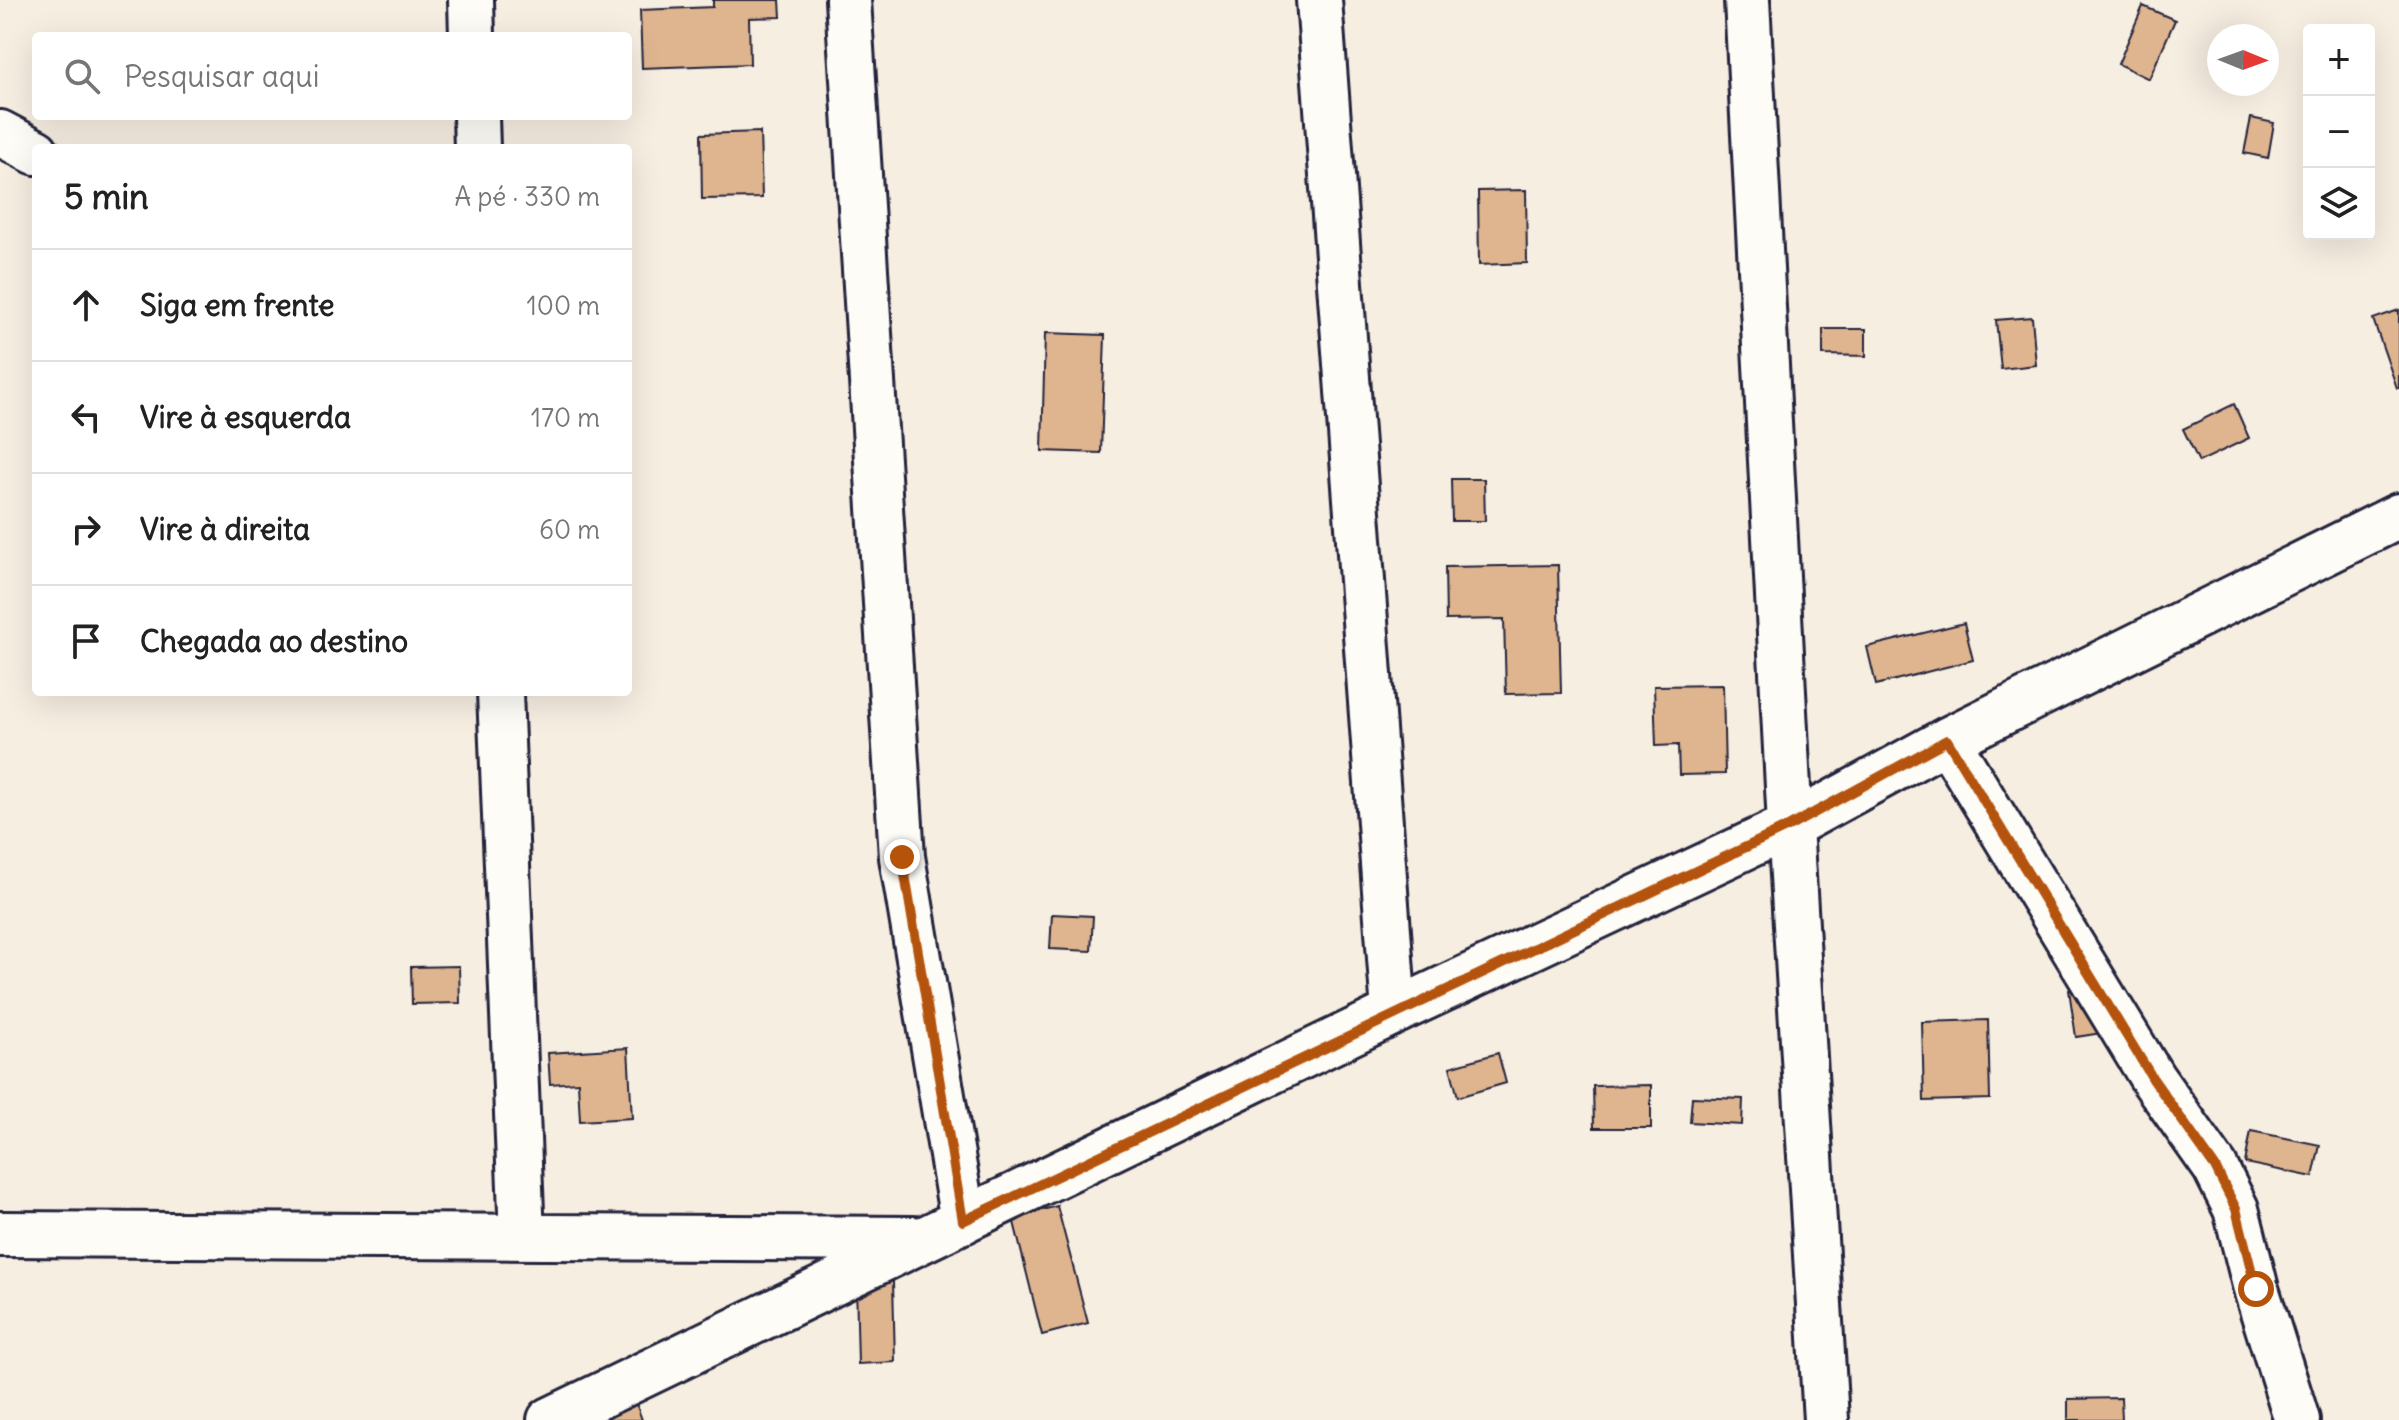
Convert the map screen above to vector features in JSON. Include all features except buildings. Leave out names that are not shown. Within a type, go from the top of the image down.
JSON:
[{"type":"street","points":[[471,0],[472,32]]},
{"type":"street","points":[[848,0],[902,857],[944,1230]]},
{"type":"street","points":[[1319,0],[1394,1012]]},
{"type":"street","points":[[1747,0],[1790,826],[1826,1420]]},
{"type":"street","points":[[476,120],[477,144]]},
{"type":"street","points":[[0,133],[32,150]]},
{"type":"street","points":[[550,1420],[1394,1012],[1790,826],[1947,740],[2399,516]]},
{"type":"street","points":[[500,696],[522,1237]]},
{"type":"street","points":[[1947,740],[2153,1079],[2215,1167],[2236,1209],[2256,1289],[2297,1420]]},
{"type":"street","points":[[0,1234],[522,1237],[944,1230]]},
{"type":"route","points":[[902,857],[963,1221],[1394,1012],[1790,826],[1947,740],[2153,1079],[2215,1167],[2236,1209],[2256,1289]]}]
